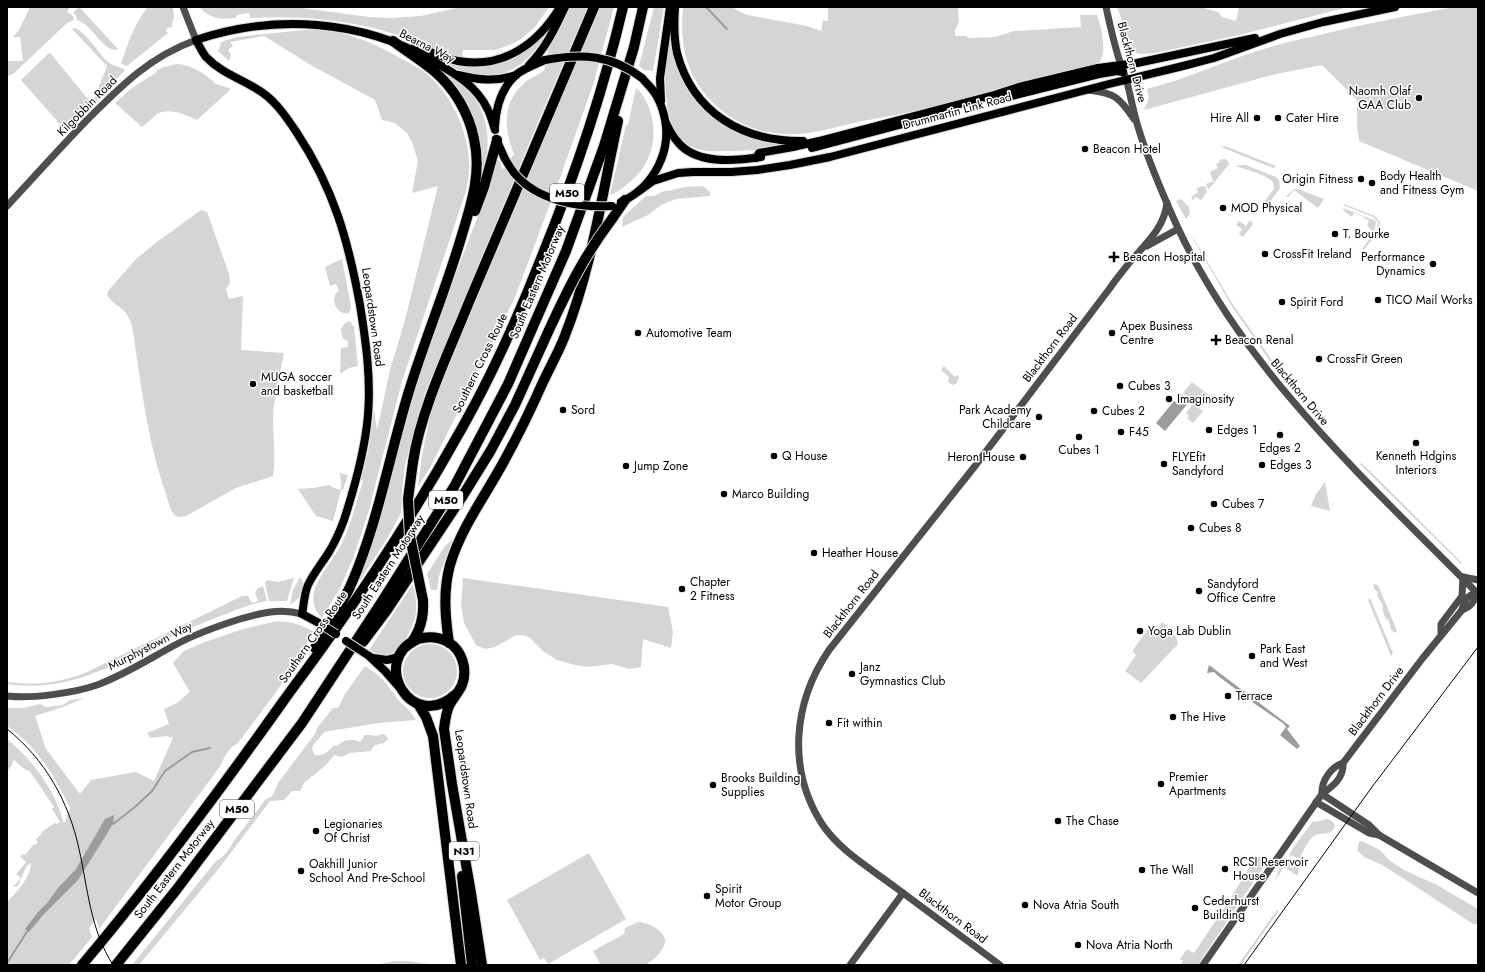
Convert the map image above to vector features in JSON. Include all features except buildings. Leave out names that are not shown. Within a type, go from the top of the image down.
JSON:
[{"type":"highway","points":[[400,688],[396,678],[399,657],[416,636],[421,625],[423,610],[423,600],[410,537],[408,499],[415,448],[423,419],[500,225],[594,7]]},
{"type":"highway","name":"Southern Cross Route","points":[[288,695],[334,632],[413,512],[462,428],[492,371],[528,293],[573,176],[599,96],[623,7]]},
{"type":"highway","name":"South Eastern Motorway","points":[[116,965],[177,889],[302,723],[430,526],[457,481],[508,384],[566,251],[604,146],[634,46],[643,7]]},
{"type":"highway","points":[[449,643],[445,615],[445,590],[450,565],[459,540],[504,462],[534,401],[563,339],[577,304],[588,262],[618,121],[648,7]]},
{"type":"highway","points":[[393,41],[434,71],[449,87],[466,114],[475,139],[477,158],[476,182],[473,199],[451,272]]},
{"type":"highway","points":[[288,695],[333,619],[361,560],[372,527],[409,392],[451,272],[484,187],[496,135]]},
{"type":"highway","points":[[302,723],[387,610],[462,497],[491,450],[515,405],[579,268],[594,243],[625,200]]},
{"type":"highway","points":[[410,644],[418,639],[425,638],[441,639],[449,643]]},
{"type":"highway","name":"Leopardstown Road","points":[[449,643],[458,652],[464,664],[464,674],[463,683],[449,707],[444,729],[482,965]]},
{"type":"highway","name":"N31","points":[[400,688],[408,698],[418,704],[426,717],[432,736],[461,965]]},
{"type":"highway","points":[[418,704],[429,706],[436,705],[450,700],[456,694]]},
{"type":"highway","name":"South Eastern Motorway","points":[[82,965],[117,924],[211,802],[288,695]]},
{"type":"highway","points":[[452,784],[472,965]]},
{"type":"main road","points":[[376,35],[392,37],[443,57],[464,62],[485,61],[507,56],[526,46],[547,26],[560,7]]},
{"type":"main road","points":[[524,70],[546,46],[565,7]]},
{"type":"main road","points":[[661,104],[660,78],[670,7]]},
{"type":"main road","points":[[675,7],[677,51],[684,71],[695,92],[709,108],[733,126],[754,135],[774,140],[819,141]]},
{"type":"main road","name":"Drummartin Link Road","points":[[612,206],[625,200],[653,181],[674,174],[693,172],[737,172],[790,165],[830,157],[1085,90],[1123,72],[1137,63],[1280,34],[1323,22],[1394,7]]},
{"type":"main road","name":"Bearna Way","points":[[196,40],[226,31],[297,23],[324,24],[376,35],[393,41],[413,49],[458,75],[475,91],[489,111],[505,158],[516,175],[530,187],[546,196],[570,204],[592,207],[612,206]]},
{"type":"main road","name":"Drummartin Link Road","points":[[756,158],[759,153],[819,141],[994,95],[1019,87],[1098,68],[1123,72],[1214,58],[1280,34]]},
{"type":"main road","name":"Leopardstown Road","points":[[196,40],[206,57],[221,70],[263,93],[276,104],[287,118],[313,159],[329,190],[342,226],[353,266],[366,347],[368,370],[369,400],[364,442],[357,474],[342,527],[329,552],[308,586],[302,614]]},
{"type":"main road","points":[[496,135],[496,113],[504,91],[516,75],[524,70],[545,60],[578,56],[599,58],[621,65],[642,78],[655,92],[661,104],[666,123],[666,143],[662,157],[653,175],[639,191]]},
{"type":"main road","name":"Drummartin Link Road","points":[[666,123],[677,142],[694,155],[719,159],[756,158],[795,152],[831,144],[1094,75],[1117,71],[1123,72]]},
{"type":"main road","name":"Bearna Way","points":[[458,75],[488,81],[505,79],[516,75]]},
{"type":"main road","points":[[302,614],[369,656],[386,671],[400,688]]},
{"type":"main road","points":[[369,656],[381,660],[399,657]]},
{"type":"street","points":[[183,7],[196,40]]},
{"type":"street","name":"Blackthorn Drive","points":[[1106,7],[1146,152],[1178,229],[1205,278],[1229,316],[1258,358],[1289,398],[1353,468],[1477,592],[1468,596],[1464,602],[1462,610],[1441,634],[1343,763],[1336,766],[1324,781],[1322,794]]},
{"type":"street","name":"Kilgobbin Road","points":[[7,206],[72,136],[134,75],[161,55],[181,45],[196,40]]},
{"type":"street","name":"Blackthorn Drive","points":[[1085,90],[1103,92],[1116,96],[1125,105],[1137,122]]},
{"type":"street","name":"Blackthorn Road","points":[[1000,965],[849,852],[822,824],[804,784],[798,748],[799,724],[806,694],[820,663],[829,650],[975,466],[1114,282],[1130,262],[1145,247],[1164,221],[1167,203]]},
{"type":"street","name":"Blackthorn Road","points":[[1145,247],[1178,229]]},
{"type":"street","points":[[1462,577],[1478,580]]},
{"type":"street","name":"Blackthorn Drive","points":[[1441,634],[1441,624],[1462,596],[1462,577]]},
{"type":"street","name":"Murphystown Way","points":[[7,696],[20,698],[96,685],[115,677],[186,640],[232,622],[269,612],[282,611],[302,614]]},
{"type":"street","name":"Blackthorn Drive","points":[[1203,965],[1316,802],[1322,794],[1336,783],[1344,771],[1343,763]]},
{"type":"street","points":[[1322,794],[1369,825],[1379,835],[1478,893]]},
{"type":"street","points":[[1316,802],[1369,833],[1379,835]]},
{"type":"street","points":[[850,965],[903,893]]},
{"type":"shaded area","points":[[30,7],[70,7],[67,12],[73,16],[74,20],[67,23],[13,74],[7,76],[7,61],[23,61],[20,37],[13,37],[19,30]]},
{"type":"shaded area","points":[[79,7],[118,49],[117,50],[107,46],[82,22],[77,20],[76,15],[73,13]]},
{"type":"shaded area","points":[[148,7],[173,7],[174,17],[171,28],[168,27],[166,31],[168,33],[127,66],[121,64],[135,27]]},
{"type":"shaded area","points":[[199,7],[294,7],[369,17],[392,18],[421,16],[461,7],[549,7],[535,27],[521,39],[495,50],[463,50],[462,58],[438,51],[401,36],[346,22],[288,17],[250,18],[249,13],[237,15],[236,18],[216,18]]},
{"type":"shaded area","points":[[569,7],[588,7],[543,110],[425,393],[405,465],[401,513],[388,537],[351,594],[421,366],[482,205],[496,157],[500,162],[502,170],[514,154],[508,134],[507,114],[509,105],[519,88],[528,80],[544,71],[549,47]]},
{"type":"shaded area","points":[[598,7],[614,7],[593,85],[561,175],[515,297],[431,466],[418,487],[425,440],[436,392]]},
{"type":"shaded area","points":[[654,7],[664,7],[653,71],[644,70],[639,66]]},
{"type":"shaded area","points":[[683,7],[731,7],[747,15],[807,26],[821,31],[823,20],[828,21],[828,7],[958,7],[959,22],[955,30],[955,36],[966,36],[969,38],[995,37],[1014,31],[1081,27],[1080,15],[1097,15],[1103,39],[1103,53],[1099,63],[1045,76],[952,102],[808,133],[774,133],[746,125],[732,118],[720,109],[700,88],[685,55],[682,34]]},
{"type":"shaded area","points":[[1117,7],[1200,7],[1218,12],[1222,17],[1236,21],[1239,7],[1349,7],[1239,35],[1155,53],[1140,54],[1136,53],[1132,48]]},
{"type":"shaded area","name":"Naomh Olaf GAA Club","points":[[1454,7],[1478,7],[1478,191],[1359,141],[1357,126],[1357,100],[1322,65],[1276,74],[1144,110],[1149,98],[1147,89],[1177,80],[1252,53],[1284,43],[1400,17]]},
{"type":"shaded area","points":[[549,27],[542,40],[525,61],[503,73],[490,76],[477,75],[454,68],[447,64],[444,60],[496,61]]},
{"type":"shaded area","points":[[75,28],[84,34],[108,62],[125,70],[67,132],[21,80],[49,53],[92,104],[107,66],[72,29]]},
{"type":"shaded area","points":[[316,29],[345,34],[373,44],[423,71],[442,90],[457,115],[467,143],[469,157],[466,191],[402,381],[369,510],[354,556],[341,586],[322,618],[316,610],[314,603],[313,596],[315,587],[338,551],[348,530],[356,506],[363,481],[361,480],[368,452],[374,410],[377,430],[390,370],[405,320],[438,186],[412,193],[418,161],[412,142],[407,133],[395,123],[382,120],[375,100],[309,64],[264,36],[230,42],[233,46],[228,50],[231,55],[229,61],[218,51],[221,42],[237,37]]},
{"type":"shaded area","points":[[669,32],[672,33],[676,58],[719,121],[741,135],[760,140],[787,143],[754,150],[716,151],[693,148],[678,136],[668,109],[666,93],[665,77]]},
{"type":"shaded area","points":[[177,64],[197,70],[214,83],[231,89],[197,120],[177,112],[167,111],[157,114],[142,127],[115,103],[132,88],[157,72],[156,71],[164,67]]},
{"type":"shaded area","points":[[436,67],[462,82],[474,96],[481,108],[485,121],[488,147],[483,174],[478,187],[478,144]]},
{"type":"shaded area","points":[[636,88],[648,105],[651,115],[654,136],[652,146],[645,165],[639,173],[631,181],[610,195],[626,125],[628,125]]},
{"type":"shaded area","points":[[1225,146],[1276,166],[1273,168],[1221,147]]},
{"type":"shaded area","points":[[1219,160],[1227,160],[1229,164],[1208,189],[1206,184],[1213,181],[1210,172],[1218,168],[1216,164],[1220,162]]},
{"type":"shaded area","points":[[1246,165],[1276,177],[1279,180],[1280,188],[1269,203],[1264,202],[1274,189],[1273,182],[1261,174],[1236,166]]},
{"type":"shaded area","points":[[703,186],[710,192],[710,196],[676,199],[661,205],[648,215],[622,227],[623,217],[646,196],[654,196],[664,191],[685,187]]},
{"type":"shaded area","points":[[1205,186],[1207,192],[1201,200],[1196,197],[1193,200],[1191,197],[1198,192],[1197,188]]},
{"type":"shaded area","points":[[1294,189],[1298,189],[1324,199],[1318,208],[1294,190],[1288,197],[1286,196]]},
{"type":"shaded area","points":[[1181,199],[1189,207],[1190,214],[1186,219],[1176,201]]},
{"type":"shaded area","points":[[1344,204],[1375,216],[1380,222],[1379,230],[1364,250],[1362,249],[1377,229],[1378,222],[1373,217],[1343,205]]},
{"type":"shaded area","points":[[1343,208],[1376,221],[1375,229],[1366,240],[1372,231],[1367,225],[1369,221],[1354,213],[1352,217],[1344,211]]},
{"type":"shaded area","points":[[201,210],[207,212],[229,274],[230,283],[226,289],[229,299],[243,296],[241,350],[284,353],[273,417],[273,476],[236,488],[186,516],[180,517],[175,515],[170,507],[159,474],[145,411],[132,326],[124,310],[114,303],[107,295],[108,291],[136,259]]},
{"type":"shaded area","points":[[1250,220],[1253,224],[1243,237],[1239,234],[1242,229],[1236,225],[1239,221],[1246,226]]},
{"type":"shaded area","points":[[1193,239],[1232,303],[1274,363],[1270,361],[1233,308]]},
{"type":"shaded area","points":[[342,259],[351,307],[349,313],[341,312],[335,306],[334,298],[339,291],[336,284],[330,286],[325,267]]},
{"type":"shaded area","points":[[350,321],[354,327],[358,366],[349,368],[340,374],[341,348],[348,347],[348,341],[343,338],[341,329],[345,323]]},
{"type":"shaded area","points":[[944,366],[955,377],[957,375],[959,377],[957,383],[953,385],[948,382],[949,377],[941,370]]},
{"type":"shaded area","points":[[1192,382],[1209,395],[1199,408],[1203,411],[1193,423],[1187,418],[1189,416],[1186,413],[1193,404],[1195,405],[1196,403],[1183,393]]},
{"type":"shaded area","points":[[1181,394],[1189,402],[1165,431],[1156,423],[1174,401],[1177,403],[1180,399],[1178,397]]},
{"type":"shaded area","points":[[1361,463],[1462,563],[1461,564],[1360,464]]},
{"type":"shaded area","points":[[339,473],[348,475],[343,490],[341,490],[341,479]]},
{"type":"shaded area","points":[[1325,482],[1330,511],[1311,506],[1316,494]]},
{"type":"shaded area","points":[[329,485],[341,490],[333,521],[316,516],[298,489]]},
{"type":"shaded area","points":[[453,539],[439,576],[437,590],[431,590],[427,574],[445,546]]},
{"type":"shaded area","points":[[300,577],[303,584],[302,592],[297,600],[290,604],[293,590]]},
{"type":"shaded area","points":[[294,578],[287,601],[269,601],[265,583],[267,580],[278,582]]},
{"type":"shaded area","points":[[463,578],[668,607],[673,632],[671,648],[643,639],[641,667],[629,669],[612,664],[588,667],[557,660],[543,651],[529,637],[522,635],[516,635],[495,647],[485,649],[476,645],[464,623],[461,605]]},
{"type":"shaded area","points":[[413,584],[416,612],[413,625],[406,639],[396,651],[390,654],[384,655],[369,650]]},
{"type":"shaded area","points":[[1374,584],[1378,585],[1397,631],[1395,633],[1391,630],[1389,621],[1385,616],[1383,605],[1377,596],[1378,592],[1373,586]]},
{"type":"shaded area","points":[[263,586],[267,601],[246,606],[189,628],[118,663],[84,677],[47,685],[28,686],[7,684],[7,682],[27,684],[46,683],[85,673],[242,596],[248,596],[252,603],[258,601],[255,592],[258,588]]},
{"type":"shaded area","points":[[1370,598],[1393,653],[1391,656],[1368,600]]},
{"type":"shaded area","points":[[273,622],[295,624],[314,632],[279,688],[238,743],[228,752],[221,765],[99,929],[96,919],[89,928],[92,937],[69,965],[7,965],[7,902],[26,879],[29,874],[31,863],[26,867],[18,886],[13,887],[21,878],[16,874],[26,862],[20,857],[23,854],[25,855],[34,844],[35,845],[38,842],[36,840],[44,830],[55,823],[57,824],[60,822],[52,809],[54,807],[29,770],[27,771],[14,760],[12,763],[13,764],[7,771],[7,739],[23,753],[43,778],[54,796],[64,824],[70,808],[44,763],[18,734],[7,726],[7,708],[23,708],[40,704],[46,707],[63,705],[70,700],[84,698],[63,707],[35,716],[46,749],[80,794],[91,780],[136,772],[154,781],[173,738],[166,736],[151,738],[147,733],[169,724],[164,709],[177,703],[190,692],[173,663],[184,651],[202,643],[243,629]]},
{"type":"shaded area","points":[[1162,622],[1174,634],[1178,644],[1141,683],[1125,671],[1136,655],[1133,650],[1148,629],[1154,633]]},
{"type":"shaded area","points":[[425,644],[435,644],[445,648],[453,656],[457,666],[457,676],[453,686],[445,694],[435,698],[425,698],[415,694],[407,686],[403,676],[403,666],[407,656],[415,648]]},
{"type":"shaded area","points":[[1209,665],[1290,726],[1287,729],[1300,746],[1297,749],[1280,735],[1286,727],[1284,724],[1255,704],[1214,672],[1207,673]]},
{"type":"shaded area","points":[[365,666],[377,674],[385,682],[416,720],[378,723],[324,732],[312,747],[314,755],[325,753],[334,745],[337,746],[345,741],[354,740],[360,742],[365,735],[375,736],[383,734],[388,739],[384,743],[374,746],[371,751],[349,753],[342,757],[334,755],[326,765],[305,782],[300,791],[292,791],[284,800],[270,801],[220,867],[139,965],[132,965],[216,861],[226,853],[266,799],[271,797],[278,783],[315,734],[317,728],[333,708],[338,708],[345,694]]},
{"type":"shaded area","points":[[114,815],[113,824],[78,880],[43,915],[29,932],[25,929],[58,888],[76,869],[105,819]]},
{"type":"shaded area","points":[[1327,819],[1332,821],[1335,825],[1332,831],[1314,836],[1306,846],[1300,858],[1289,855],[1313,821],[1315,822]]},
{"type":"shaded area","points":[[1362,841],[1380,850],[1389,860],[1404,870],[1437,885],[1478,909],[1478,924],[1473,924],[1382,865],[1364,857],[1357,850],[1359,842]]},
{"type":"shaded area","points":[[589,853],[626,919],[548,964],[544,958],[540,960],[507,900]]},
{"type":"shaded area","points":[[1256,856],[1268,860],[1198,965],[1180,965],[1183,961],[1180,959],[1187,949],[1194,953],[1229,901]]},
{"type":"shaded area","points":[[1285,859],[1290,859],[1299,863],[1298,876],[1284,867],[1275,881],[1281,864]]},
{"type":"shaded area","points":[[1277,910],[1279,911],[1241,965],[1238,965]]},
{"type":"shaded area","points":[[638,922],[646,923],[654,927],[664,936],[665,944],[658,955],[648,963],[641,966],[601,965],[593,951],[624,934],[625,928]]},
{"type":"shaded area","points":[[394,961],[408,961],[435,965],[380,965]]},
{"type":"waterway","points":[[706,7],[727,29]]},
{"type":"waterway","points":[[110,824],[113,824],[135,807],[152,791],[165,771],[192,752],[210,748]]},
{"type":"waterway","points":[[7,963],[28,930]]},
{"type":"tram line","points":[[1244,965],[1372,787],[1478,647]]},
{"type":"tram line","points":[[7,729],[33,754],[54,783],[62,798],[75,832],[91,908],[99,937],[113,965]]},
{"type":"place","name":"Naomh Olaf GAA Club","points":[[1419,98]]},
{"type":"place","name":"Hire All","points":[[1257,118]]},
{"type":"place","name":"Cater Hire","points":[[1278,118]]},
{"type":"place","name":"Beacon Hotel","points":[[1085,149]]},
{"type":"place","name":"Origin Fitness","points":[[1361,179]]},
{"type":"place","name":"Body Health and Fitness Gym","points":[[1372,183]]},
{"type":"place","name":"MOD Physical","points":[[1223,208]]},
{"type":"place","name":"T. Bourke","points":[[1335,234]]},
{"type":"place","name":"CrossFit Ireland","points":[[1265,254]]},
{"type":"place","name":"Beacon Hospital","points":[[1114,257]]},
{"type":"place","name":"Performance Dynamics","points":[[1433,264]]},
{"type":"place","name":"TICO Mail Works","points":[[1378,300]]},
{"type":"place","name":"Spirit Ford","points":[[1282,302]]},
{"type":"place","name":"Automotive Team","points":[[638,333]]},
{"type":"place","name":"Apex Business Centre","points":[[1112,333]]},
{"type":"place","name":"Beacon Renal","points":[[1216,340]]},
{"type":"place","name":"CrossFit Green","points":[[1319,359]]},
{"type":"place","name":"MUGA soccer and basketball","points":[[253,384]]},
{"type":"place","name":"Cubes 3","points":[[1120,386]]},
{"type":"place","name":"Imaginosity","points":[[1169,399]]},
{"type":"place","name":"Sord","points":[[563,410]]},
{"type":"place","name":"Cubes 2","points":[[1094,411]]},
{"type":"place","name":"Park Academy Childcare","points":[[1039,417]]},
{"type":"place","name":"Edges 1","points":[[1209,430]]},
{"type":"place","name":"F45","points":[[1121,432]]},
{"type":"place","name":"Edges 2","points":[[1280,435]]},
{"type":"place","name":"Cubes 1","points":[[1079,437]]},
{"type":"place","name":"Kenneth Hdgins Interiors","points":[[1416,443]]},
{"type":"place","name":"Q House","points":[[774,456]]},
{"type":"place","name":"Heron House","points":[[1023,457]]},
{"type":"place","name":"FLYEfit Sandyford","points":[[1164,464]]},
{"type":"place","name":"Edges 3","points":[[1262,465]]},
{"type":"place","name":"Jump Zone","points":[[626,466]]},
{"type":"place","name":"Marco Building","points":[[724,494]]},
{"type":"place","name":"Cubes 7","points":[[1214,504]]},
{"type":"place","name":"Cubes 8","points":[[1191,528]]},
{"type":"place","name":"Heather House","points":[[814,553]]},
{"type":"place","name":"Chapter 2 Fitness","points":[[682,589]]},
{"type":"place","name":"Sandyford Office Centre","points":[[1199,591]]},
{"type":"place","name":"Yoga Lab Dublin","points":[[1140,631]]},
{"type":"place","name":"Park East and West","points":[[1252,656]]},
{"type":"place","name":"Janz Gymnastics Club","points":[[852,674]]},
{"type":"place","name":"Terrace","points":[[1228,696]]},
{"type":"place","name":"The Hive","points":[[1173,717]]},
{"type":"place","name":"Fit within","points":[[829,723]]},
{"type":"place","name":"Premier Apartments","points":[[1161,784]]},
{"type":"place","name":"Brooks Building Supplies","points":[[713,785]]},
{"type":"place","name":"The Chase","points":[[1058,821]]},
{"type":"place","name":"Legionaries Of Christ","points":[[316,831]]},
{"type":"place","name":"RCSI Reservoir House","points":[[1225,869]]},
{"type":"place","name":"The Wall","points":[[1142,870]]},
{"type":"place","name":"Oakhill Junior School And Pre-School","points":[[301,871]]},
{"type":"place","name":"Spirit Motor Group","points":[[707,896]]},
{"type":"place","name":"Nova Atria South","points":[[1025,905]]},
{"type":"place","name":"Cederhurst Building","points":[[1195,908]]},
{"type":"place","name":"Nova Atria North","points":[[1078,945]]}]
